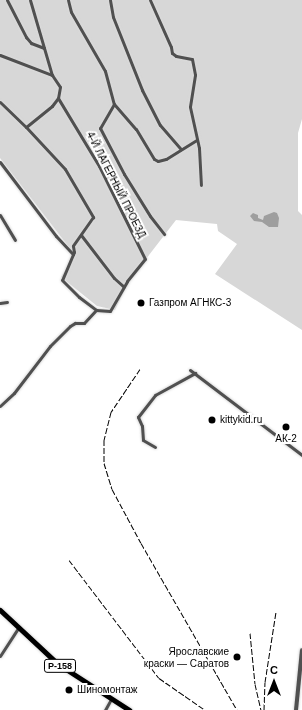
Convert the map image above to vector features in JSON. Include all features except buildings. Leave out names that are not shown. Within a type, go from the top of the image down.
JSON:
[{"type":"main road","name":"Р-158","points":[[0,610],[58,664],[128,710]]},
{"type":"street","points":[[7,0],[26,37],[31,43],[44,48]]},
{"type":"street","points":[[25,127],[52,106],[58,98],[60,87],[52,75],[30,0]]},
{"type":"street","points":[[68,0],[71,12],[106,71],[114,104],[136,129],[154,159],[158,161],[166,159],[196,140]]},
{"type":"street","points":[[110,0],[113,17],[142,90],[160,125],[181,149]]},
{"type":"street","points":[[150,0],[171,47],[172,53],[176,56],[192,59],[195,75],[190,107],[196,140],[201,185]]},
{"type":"street","points":[[0,56],[52,75]]},
{"type":"street","name":"4-Й ЛАГЕРНЫЙ ПРОЕЗД","points":[[58,98],[99,166],[145,259],[124,287]]},
{"type":"street","points":[[0,102],[16,115],[25,127],[64,169],[91,212],[93,217],[81,234],[73,246],[73,254],[62,280],[79,297],[96,310],[110,311],[124,287],[114,278],[81,234]]},
{"type":"street","points":[[114,104],[100,128],[124,174],[164,234]]},
{"type":"street","points":[[0,162],[56,236],[73,254]]},
{"type":"street","points":[[0,215],[15,240]]},
{"type":"street","points":[[0,303],[7,302]]},
{"type":"street","points":[[0,406],[14,393],[50,346],[70,326],[75,323],[84,323],[96,310]]},
{"type":"street","points":[[190,370],[302,455]]},
{"type":"street","points":[[154,447],[143,440],[142,426],[138,417],[155,395],[195,374]]},
{"type":"street","points":[[0,656],[19,628]]},
{"type":"street","points":[[296,710],[302,650]]},
{"type":"street","points":[[105,710],[111,699]]},
{"type":"shaded area","points":[[0,0],[302,0],[302,119],[298,133],[298,211],[302,215],[302,330],[215,274],[237,244],[218,231],[217,224],[176,220],[129,281],[115,310],[97,306],[61,277],[75,255],[0,158]]},
{"type":"shaded area","points":[[274,212],[277,213],[279,218],[278,227],[269,227],[262,222],[254,221],[250,216],[253,213],[258,215],[258,218],[263,220],[264,216]]},
{"type":"railway","points":[[140,369],[111,412],[104,440],[104,463],[112,489],[141,543],[237,710]]},
{"type":"railway","points":[[69,560],[159,678],[205,710]]},
{"type":"railway","points":[[264,710],[265,682],[276,612]]},
{"type":"railway","points":[[250,633],[255,684],[261,710]]},
{"type":"place","name":"Газпром АГНКС-3","points":[[141,303]]},
{"type":"place","name":"kittykid.ru","points":[[212,420]]},
{"type":"place","name":"АК-2","points":[[286,427]]},
{"type":"place","name":"Ярославские краски — Саратов","points":[[237,657]]},
{"type":"place","name":"Шиномонтаж","points":[[69,690]]}]
